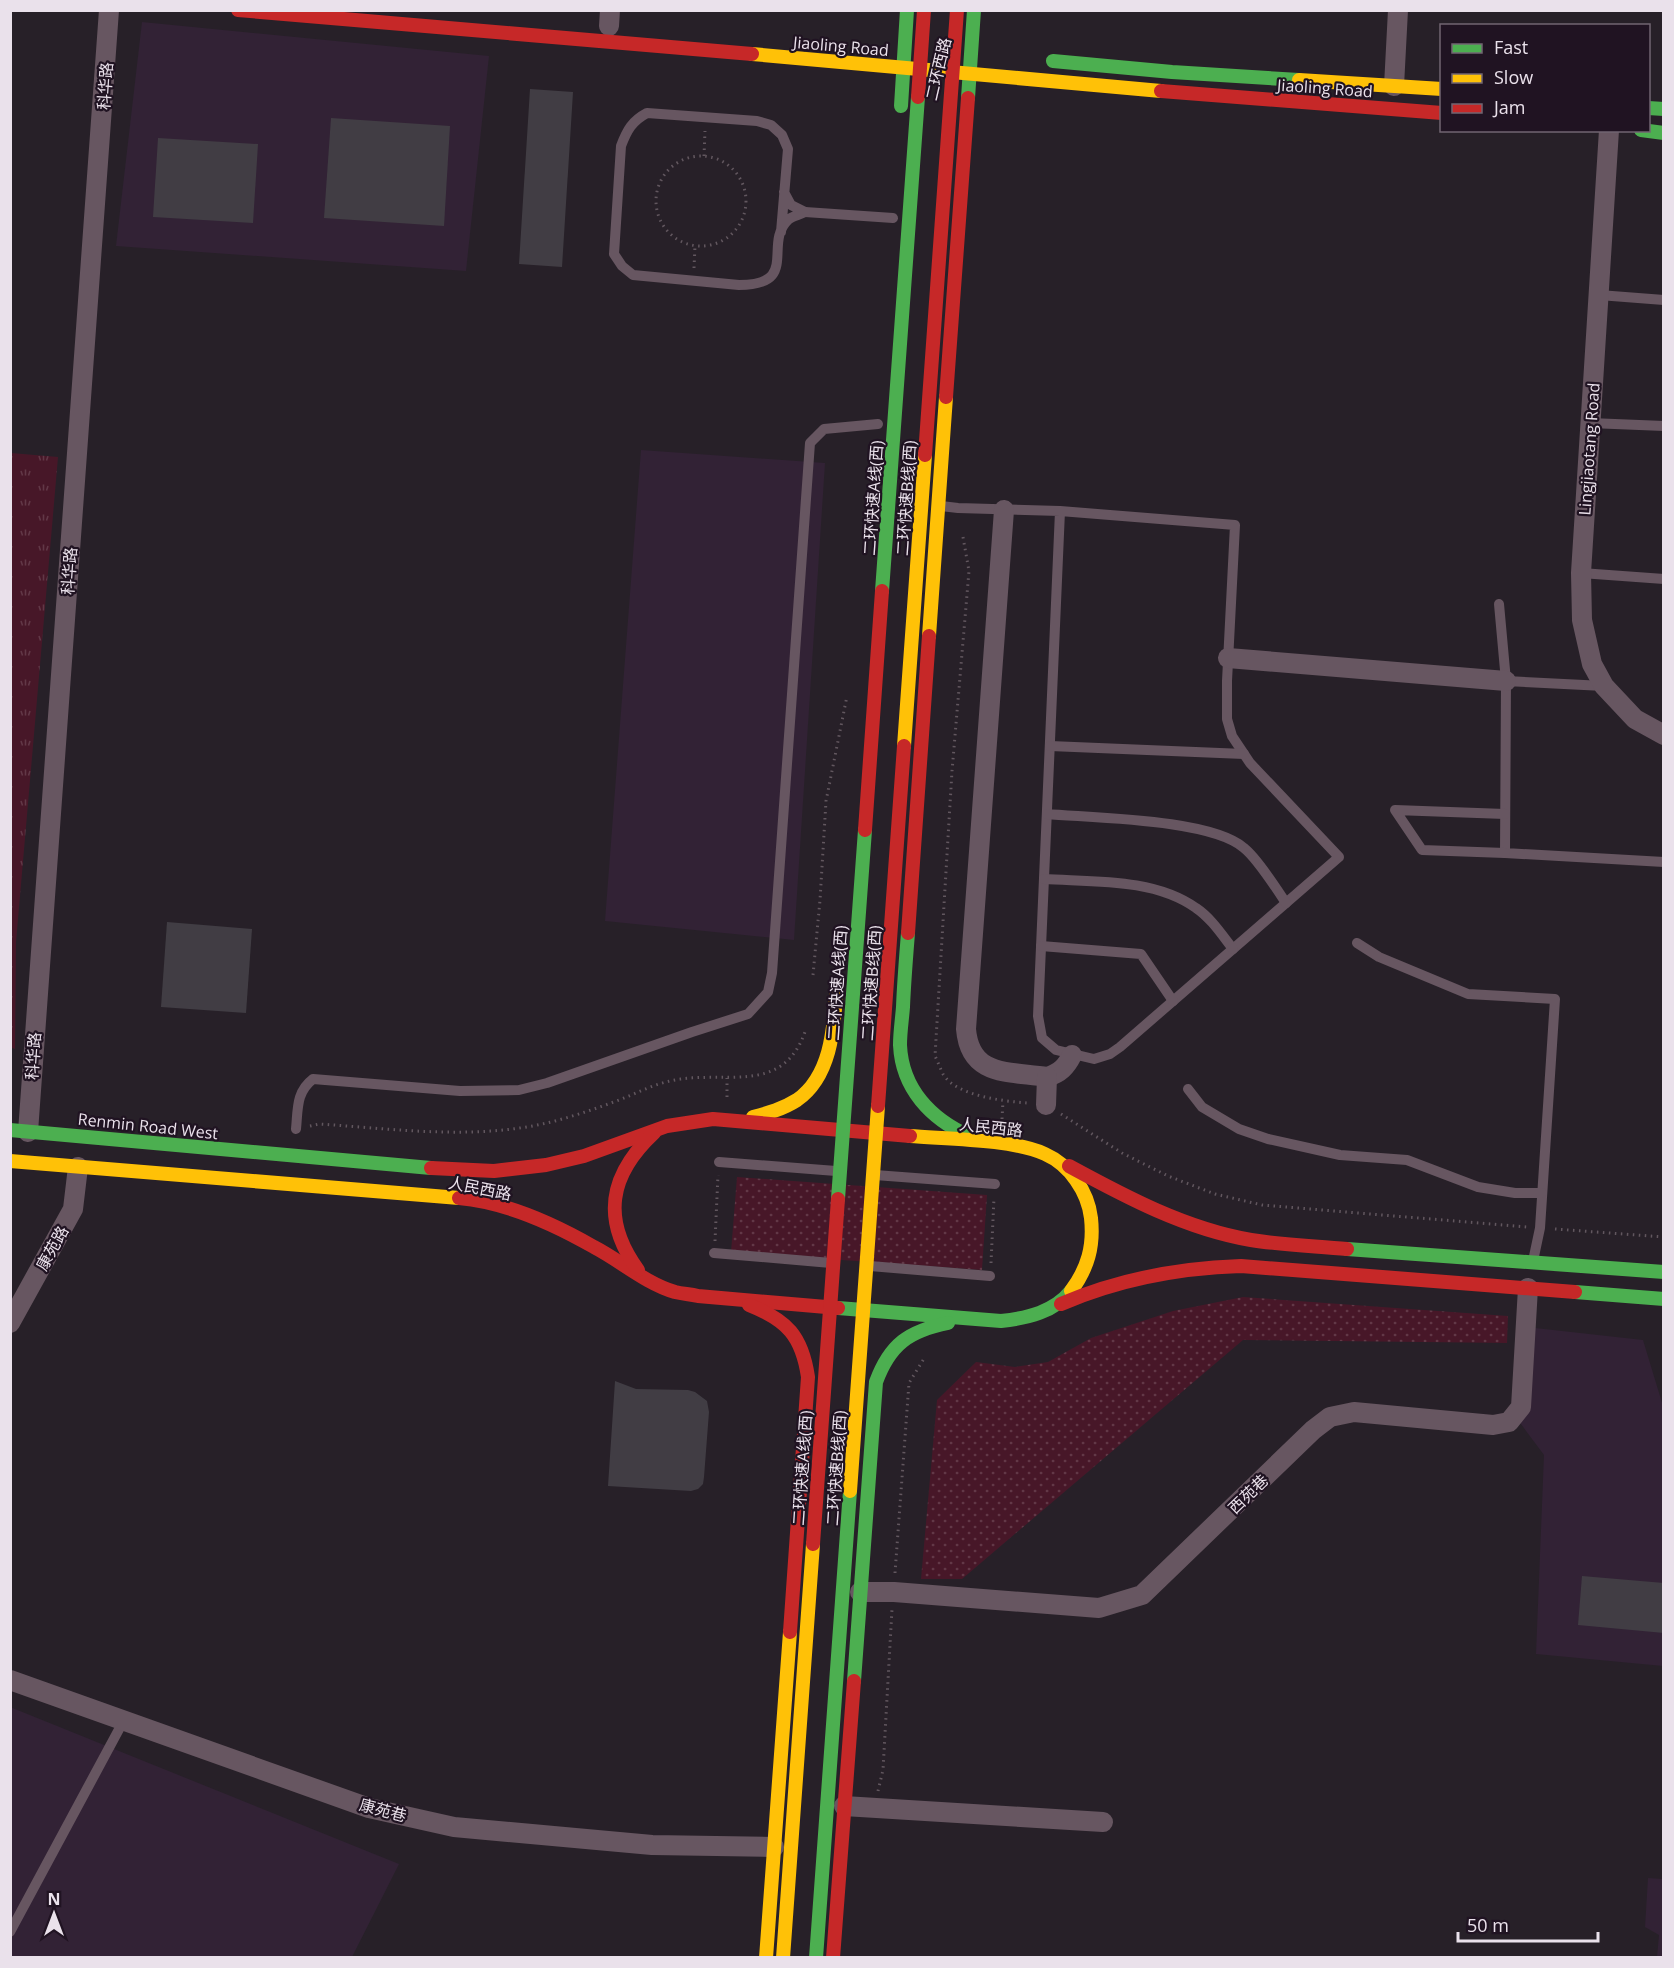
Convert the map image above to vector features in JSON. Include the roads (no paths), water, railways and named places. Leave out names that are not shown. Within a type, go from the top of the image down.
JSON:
[{"type":"main road","name":"Jiaoling Road","points":[[238,10],[905,54],[970,54]]},
{"type":"main road","points":[[900,118],[907,10]]},
{"type":"main road","name":"二环西路","points":[[905,54],[914,10]]},
{"type":"main road","name":"二环快速A线(西)","points":[[783,1958],[924,10]]},
{"type":"main road","name":"二环快速B线(西)","points":[[816,1958],[957,10]]},
{"type":"main road","name":"二环西路","points":[[942,135],[952,72],[970,54],[969,10]]},
{"type":"main road","points":[[974,10],[900,1045],[907,1078],[923,1106],[949,1126],[982,1140],[1008,1144]]},
{"type":"main road","name":"Jiaoling Road","points":[[905,54],[921,69],[1170,92],[1440,113]]},
{"type":"main road","name":"Jiaoling Road","points":[[1042,60],[1172,72],[1440,89]]},
{"type":"main road","name":"二环西路","points":[[921,69],[922,134]]},
{"type":"main road","points":[[845,895],[856,912],[875,921],[890,919],[901,912],[911,892]]},
{"type":"main road","points":[[713,1119],[741,1119],[777,1112],[796,1102],[811,1088],[822,1071],[830,1050],[838,968]]},
{"type":"main road","name":"人民西路","points":[[19,1131],[493,1171],[566,1161],[691,1119],[1008,1144],[1032,1148],[1051,1156],[1066,1167],[1078,1181],[1086,1197],[1093,1232],[1089,1257],[1078,1282],[1067,1296],[1053,1307],[1036,1315],[1016,1320],[994,1321],[698,1296],[675,1292],[656,1284],[558,1228],[519,1212],[484,1203],[448,1197],[78,1167]]},
{"type":"main road","name":"人民西路","points":[[656,1284],[629,1259],[620,1243],[615,1227],[615,1191],[628,1158],[639,1144],[671,1124]]},
{"type":"main road","points":[[1051,1156],[1149,1208],[1234,1237],[1433,1256],[1664,1272]]},
{"type":"main road","points":[[10,1161],[78,1167]]},
{"type":"main road","points":[[1036,1315],[1113,1284],[1155,1273],[1195,1267],[1266,1267],[1664,1299]]},
{"type":"main road","points":[[698,1296],[730,1300],[758,1308],[776,1317],[796,1337],[804,1355],[808,1377],[766,1958]]},
{"type":"main road","points":[[833,1958],[876,1382],[883,1361],[902,1340],[928,1327],[959,1321],[994,1321]]},
{"type":"main road","points":[[802,1473],[807,1460],[812,1455],[822,1449],[837,1447],[851,1451],[861,1460],[868,1479]]},
{"type":"street","name":"科华路","points":[[19,1131],[110,10]]},
{"type":"street","points":[[898,10],[905,54]]},
{"type":"street","points":[[1394,86],[1398,10]]},
{"type":"street","name":"Lingjiaotang Road","points":[[1609,132],[1581,573],[1585,631],[1592,664],[1604,686],[1635,719],[1664,735]]},
{"type":"street","points":[[1004,510],[966,1029],[968,1046],[975,1058],[989,1068],[1047,1077],[1065,1068],[1072,1055]]},
{"type":"street","points":[[1228,658],[1506,681]]},
{"type":"street","points":[[1046,1105],[1047,1077]]},
{"type":"street","name":"康苑路","points":[[10,1323],[73,1209],[78,1167]]},
{"type":"street","name":"西苑巷","points":[[860,1592],[894,1592],[1099,1608],[1142,1595],[1313,1430],[1330,1417],[1354,1412],[1493,1425],[1509,1422],[1521,1407],[1528,1288]]},
{"type":"street","name":"康苑巷","points":[[10,1680],[369,1808],[454,1827],[652,1845],[774,1847]]},
{"type":"street","points":[[844,1806],[1103,1822]]},
{"type":"lane","points":[[647,113],[757,121],[771,125],[782,135],[788,149],[784,192],[776,269],[767,280],[753,285],[633,275],[622,266],[614,254],[621,147],[634,120],[647,113]]},
{"type":"lane","points":[[784,192],[791,205],[805,213]]},
{"type":"lane","points":[[781,232],[788,219],[805,213],[893,219]]},
{"type":"lane","points":[[1599,296],[1664,300]]},
{"type":"lane","points":[[1590,423],[1664,426]]},
{"type":"lane","points":[[296,1129],[303,1086],[314,1079],[460,1091],[519,1090],[547,1083],[748,1014],[768,992],[772,973],[810,443],[824,429],[878,424]]},
{"type":"lane","points":[[939,505],[958,508],[1060,512],[1235,525],[1227,719],[1232,736],[1250,763],[1339,857],[1110,1054],[1094,1059],[1056,1050],[1042,1038],[1038,1016],[1060,512]]},
{"type":"lane","points":[[1581,573],[1664,579]]},
{"type":"lane","points":[[1499,604],[1506,681],[1505,853]]},
{"type":"lane","points":[[1506,681],[1604,686]]},
{"type":"lane","points":[[1050,746],[1244,754]]},
{"type":"lane","points":[[1505,814],[1395,810],[1422,850],[1664,862]]},
{"type":"lane","points":[[1047,814],[1167,824],[1232,839],[1246,848],[1286,903]]},
{"type":"lane","points":[[1044,879],[1143,886],[1167,893],[1196,908],[1216,927],[1233,949]]},
{"type":"lane","points":[[1358,943],[1378,957],[1468,994],[1555,999],[1540,1228],[1533,1262]]},
{"type":"lane","points":[[1041,946],[1141,954],[1173,1001]]},
{"type":"lane","points":[[1188,1089],[1202,1107],[1239,1129],[1268,1139],[1340,1155],[1407,1160],[1478,1187],[1515,1193],[1542,1193]]},
{"type":"lane","points":[[719,1162],[995,1184]]},
{"type":"lane","points":[[714,1253],[990,1276]]},
{"type":"lane","points":[[10,1932],[124,1720]]}]
